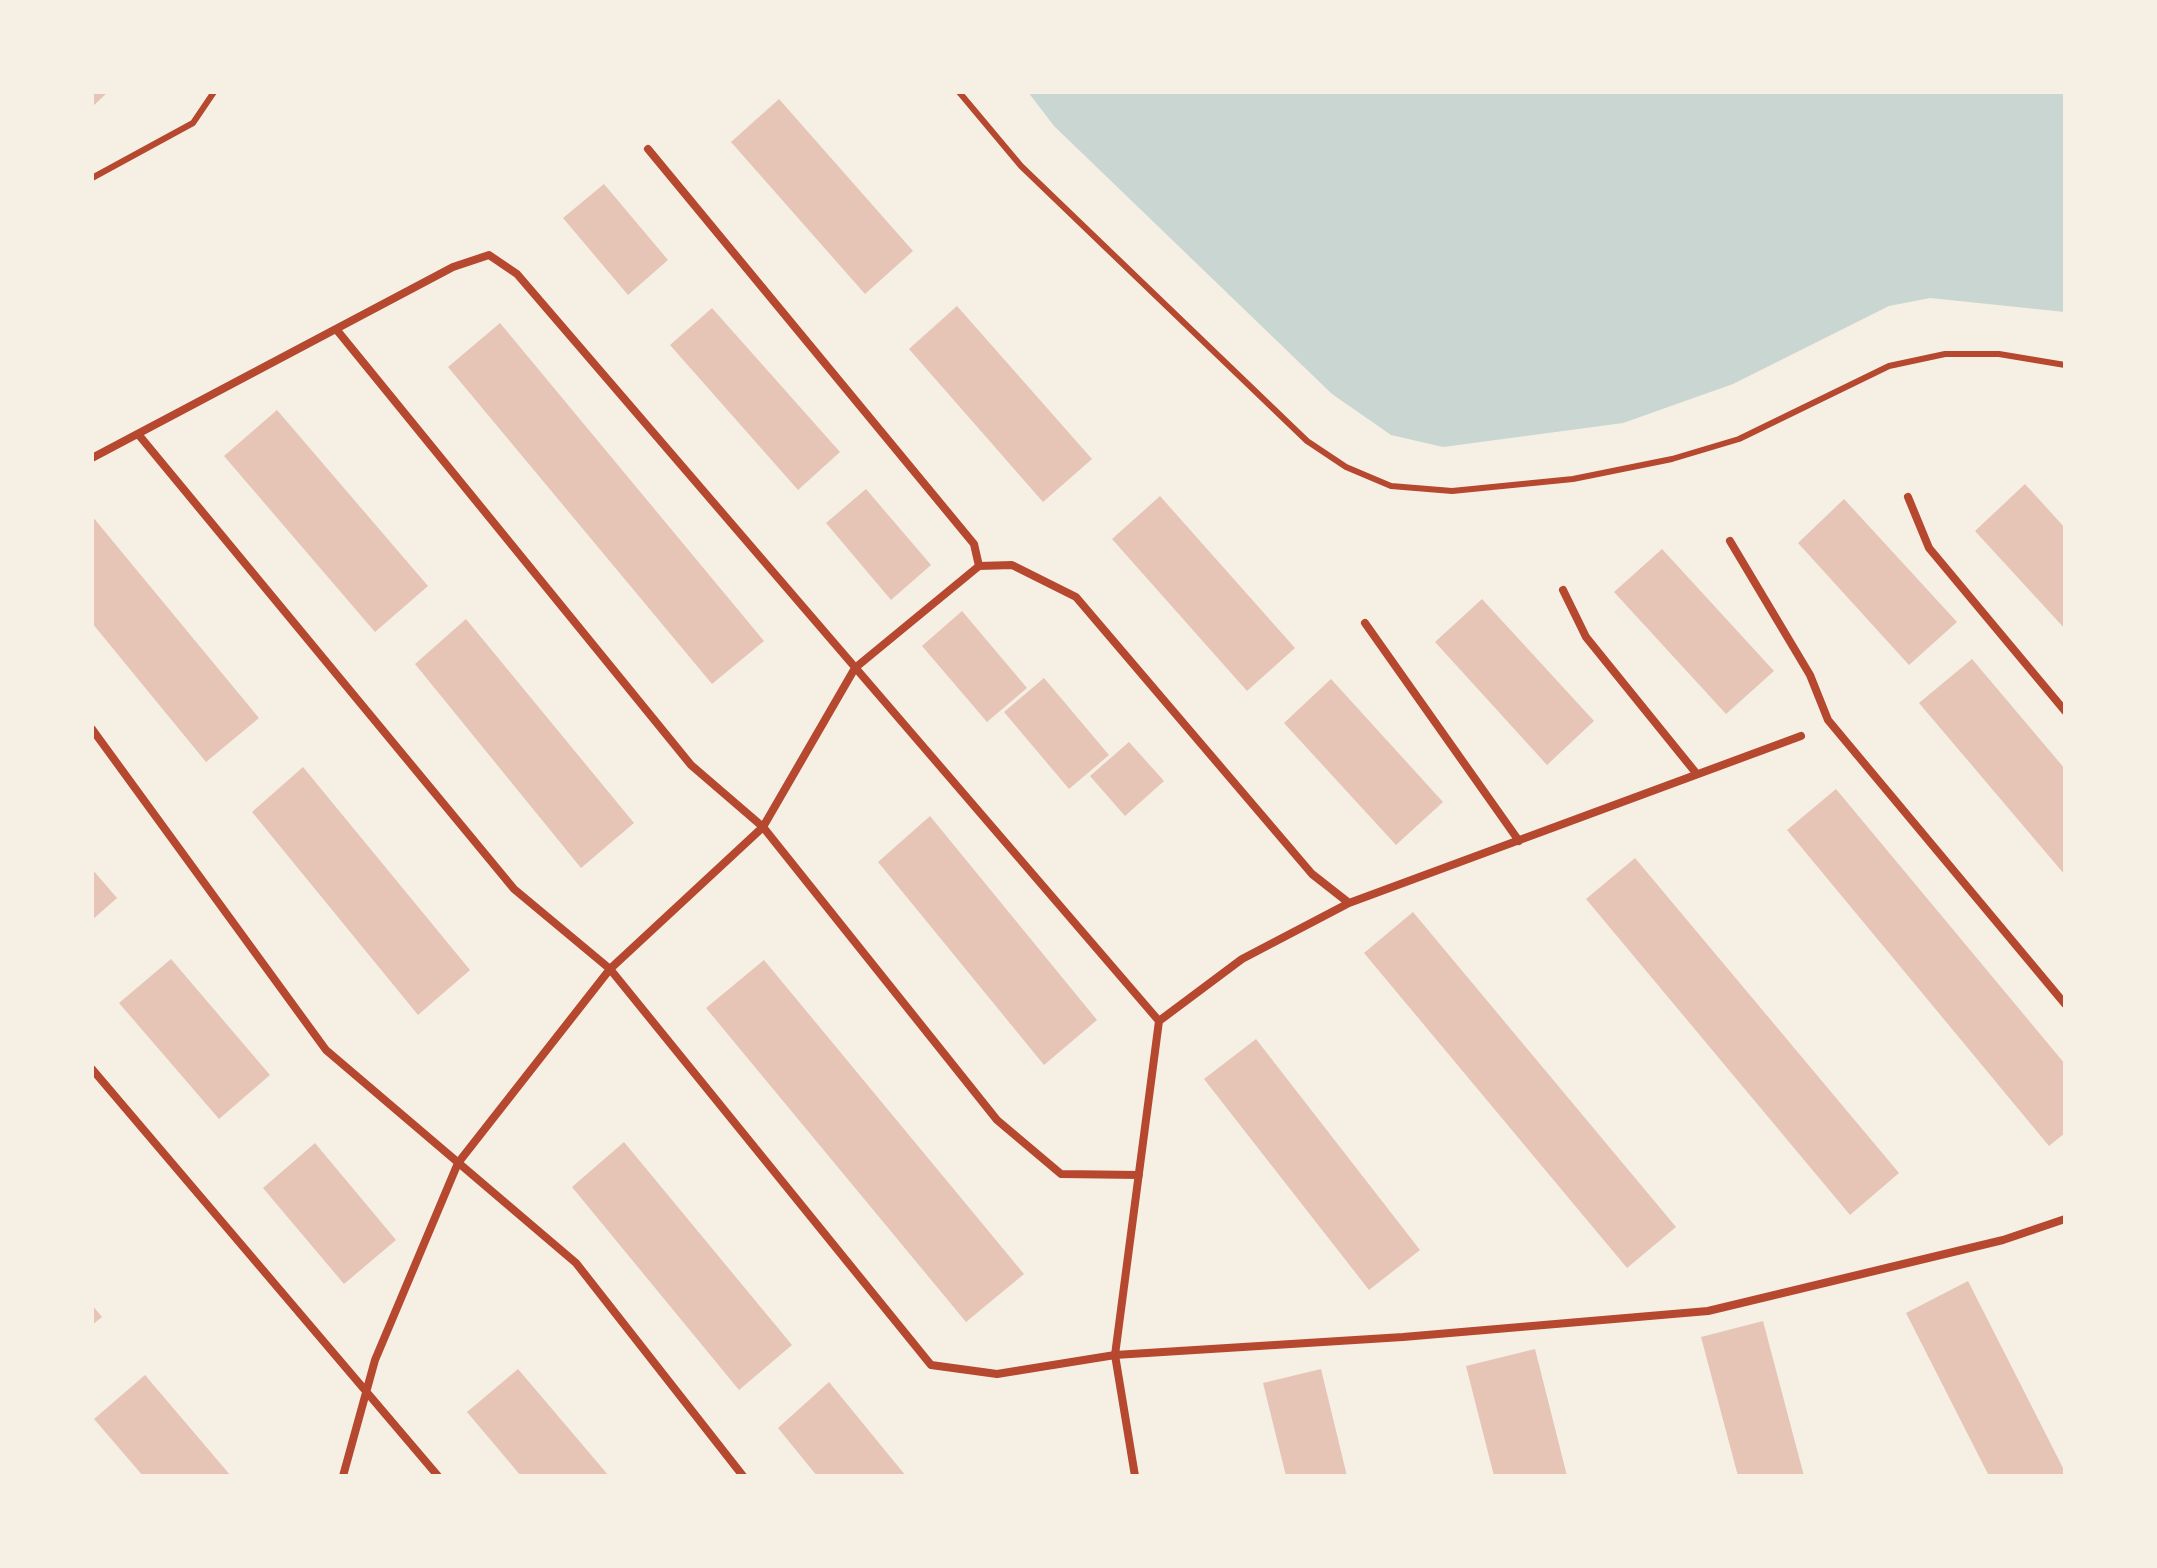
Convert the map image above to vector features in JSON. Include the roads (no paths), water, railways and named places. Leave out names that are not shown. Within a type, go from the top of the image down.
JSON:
[{"type":"street","points":[[648,149],[974,544],[979,566]]},
{"type":"street","points":[[92,458],[453,267],[489,255],[517,274],[1159,1021]]},
{"type":"street","points":[[336,329],[691,765],[763,827],[997,1120],[1061,1174],[1139,1175]]},
{"type":"street","points":[[138,434],[514,889],[610,969],[931,1365],[997,1374],[1115,1355],[1403,1337],[1708,1311],[2003,1240],[2065,1219]]},
{"type":"street","points":[[1908,497],[1929,548],[2065,711]]},
{"type":"street","points":[[1730,541],[1810,675],[1828,720],[2065,1004]]},
{"type":"street","points":[[343,1476],[375,1360],[458,1163],[610,969],[763,827],[855,668],[979,566],[1012,565],[1076,597],[1312,874],[1349,903]]},
{"type":"street","points":[[1563,590],[1586,637],[1696,773]]},
{"type":"street","points":[[1365,623],[1519,841]]},
{"type":"street","points":[[92,729],[326,1050],[576,1263],[743,1476]]},
{"type":"street","points":[[1135,1476],[1115,1355],[1159,1021],[1242,959],[1349,903],[1801,736]]},
{"type":"street","points":[[92,1069],[434,1475]]},
{"type":"lane","points":[[92,178],[193,123],[214,92]]},
{"type":"lane","points":[[959,92],[1021,166],[1307,441],[1346,467],[1391,486],[1452,491],[1573,479],[1672,459],[1739,439],[1889,366],[1945,354],[1999,354],[2065,365]]}]
